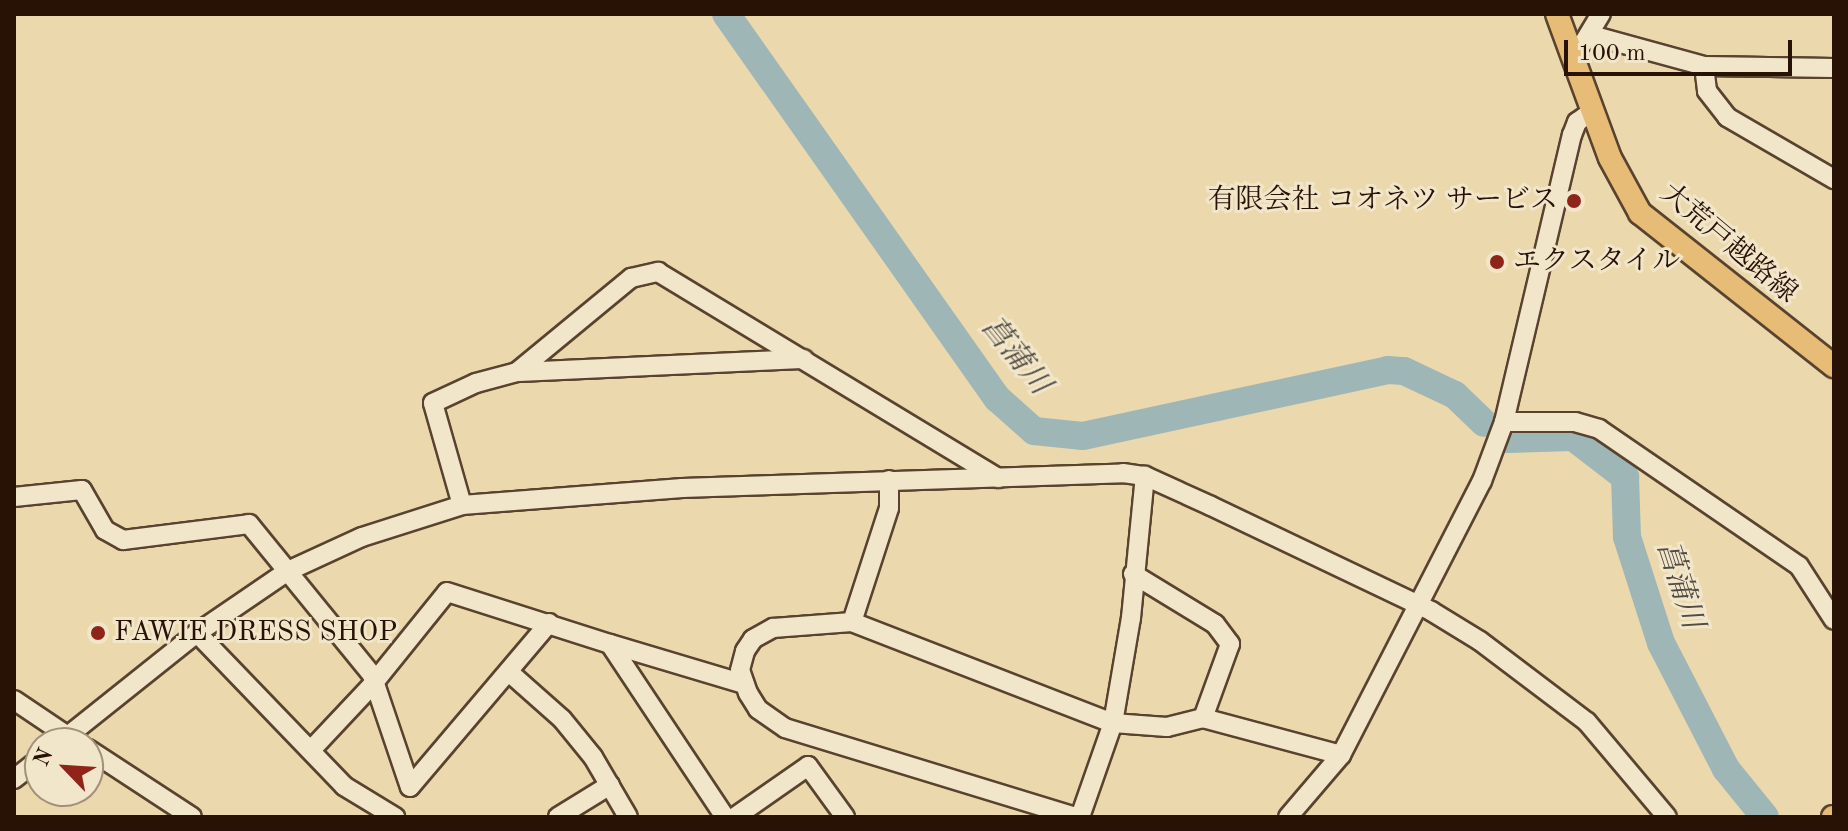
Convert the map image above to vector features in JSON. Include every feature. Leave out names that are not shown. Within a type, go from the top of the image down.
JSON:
[{"type":"main road","name":"大荒戸越路線","points":[[1557,14],[1627,195],[1649,224],[1834,366]]},
{"type":"street","points":[[1571,49],[1591,35],[1601,14]]},
{"type":"street","points":[[1591,35],[1704,66],[1834,68]]},
{"type":"street","points":[[1704,66],[1715,106],[1794,160],[1834,179]]},
{"type":"street","points":[[1288,817],[1341,755],[1482,481],[1504,422],[1572,135],[1577,122],[1593,111]]},
{"type":"street","points":[[517,372],[631,278],[658,272],[998,478]]},
{"type":"street","points":[[462,505],[433,403],[517,372],[804,359]]},
{"type":"street","points":[[1504,422],[1575,422],[1599,429],[1799,566],[1834,620]]},
{"type":"street","points":[[1145,476],[1113,723],[1078,817],[799,735],[758,709],[744,684],[742,659],[762,632],[852,622],[1113,723],[1167,727],[1203,718],[1341,755]]},
{"type":"street","points":[[86,727],[197,633],[288,571],[375,531],[462,505],[682,488],[889,480],[1145,476],[1420,606],[1554,693],[1587,722],[1667,817]]},
{"type":"street","points":[[852,622],[889,508],[889,480]]},
{"type":"street","points":[[14,497],[82,490],[105,530],[123,540],[249,524],[372,675],[372,685],[410,787],[510,673],[549,623]]},
{"type":"street","points":[[1133,574],[1215,624],[1230,644],[1203,718]]},
{"type":"street","points":[[312,749],[372,685],[447,592],[744,684]]},
{"type":"street","points":[[197,633],[312,749],[344,786],[395,817]]},
{"type":"street","points":[[610,644],[725,817]]},
{"type":"street","points":[[510,673],[562,719],[610,785],[628,817]]},
{"type":"street","points":[[14,700],[50,727]]},
{"type":"street","points":[[104,759],[192,817]]},
{"type":"street","points":[[735,817],[808,766],[845,817]]},
{"type":"street","points":[[558,817],[610,785]]},
{"type":"waterway","name":"菖蒲川","points":[[726,14],[998,399],[1034,431],[1083,436],[1388,370],[1404,371],[1455,395],[1484,423]]},
{"type":"waterway","name":"菖蒲川","points":[[1508,439],[1573,437],[1625,477],[1627,537],[1661,643],[1726,769],[1765,817]]},
{"type":"place","name":"有限会社 コオネツ サービス","points":[[1574,201]]},
{"type":"place","name":"エクスタイル","points":[[1497,262]]},
{"type":"place","name":"FAWIE DRESS SHOP","points":[[98,633]]}]
